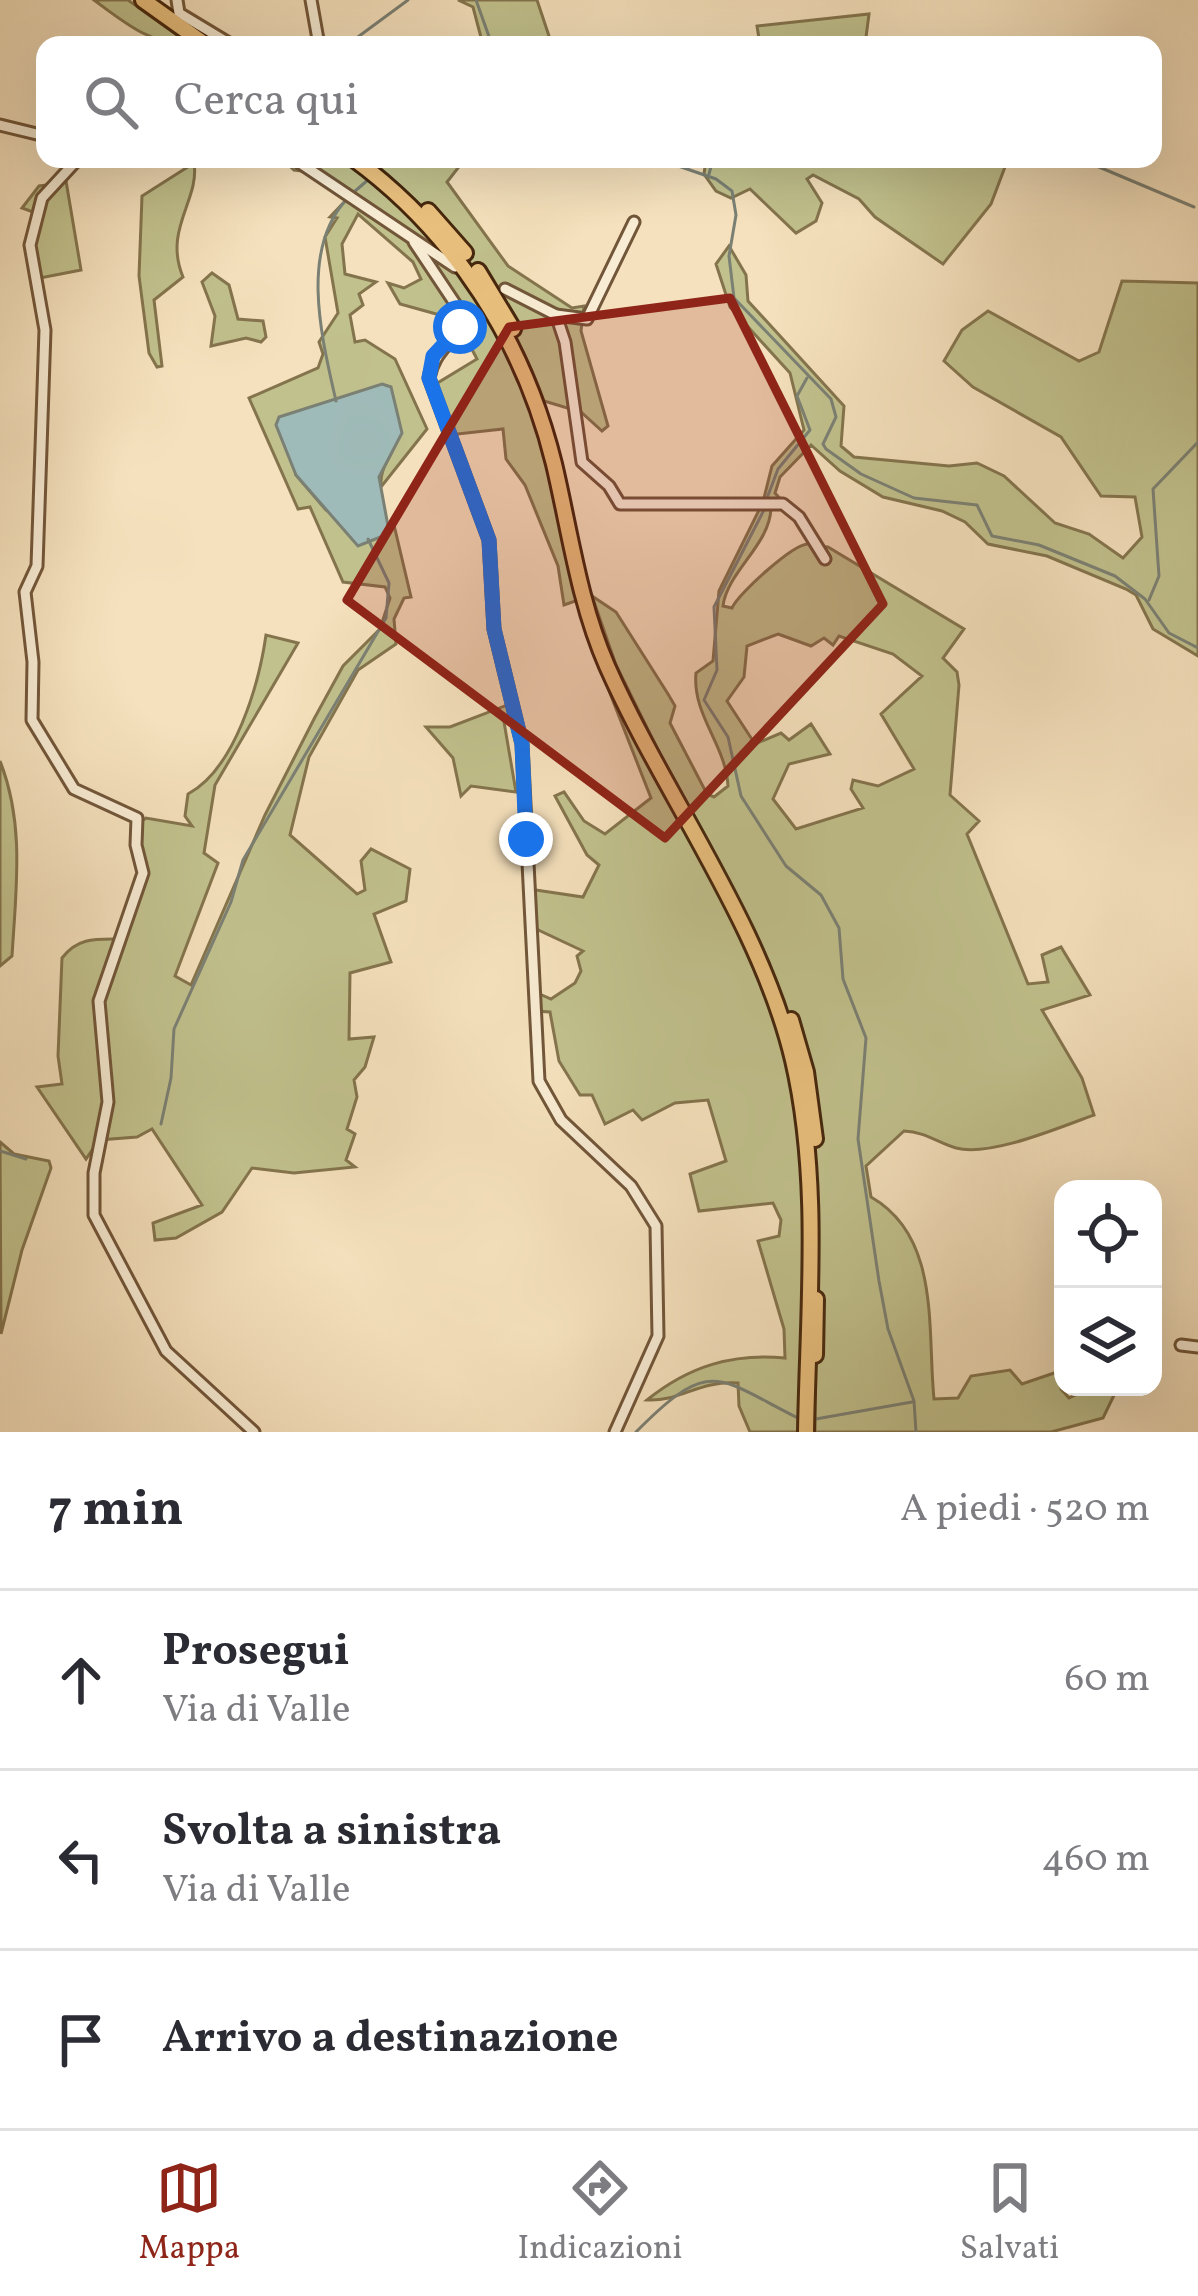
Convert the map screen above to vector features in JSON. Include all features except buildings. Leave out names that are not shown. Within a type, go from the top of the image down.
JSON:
[{"type":"highway","points":[[128,0],[178,36]]},
{"type":"highway","points":[[143,0],[193,36]]},
{"type":"highway","points":[[364,168],[443,241],[514,351],[541,417],[598,645],[782,1023],[806,1150],[810,1432]]},
{"type":"highway","points":[[378,168],[452,237],[498,301],[523,348],[550,416],[606,641],[790,1017],[806,1072],[815,1142],[810,1432]]},
{"type":"street","points":[[177,0],[178,13],[217,36]]},
{"type":"street","points":[[311,0],[317,36]]},
{"type":"street","points":[[0,125],[36,134]]},
{"type":"street","points":[[70,168],[42,198],[30,245],[45,330],[37,566],[25,592],[32,721],[74,789],[137,818],[136,845],[142,865],[137,897],[99,1001],[108,1102],[92,1202],[166,1351],[254,1432]]},
{"type":"street","points":[[307,168],[455,267]]},
{"type":"street","points":[[505,289],[556,315],[587,319],[634,222]]},
{"type":"street","points":[[414,242],[462,314],[454,338],[433,356],[429,378],[489,540],[494,629],[522,744],[539,1081],[561,1120],[631,1186],[656,1226],[657,1343],[627,1394],[615,1432]]},
{"type":"street","points":[[556,315],[565,342],[582,462],[609,486],[620,504],[767,501],[799,517],[826,559]]},
{"type":"street","points":[[1181,1345],[1198,1347]]},
{"type":"highlighted area","points":[[730,298],[883,604],[665,838],[347,600],[509,327]]},
{"type":"green space","points":[[94,0],[128,0],[178,36],[149,36]]},
{"type":"green space","points":[[458,0],[537,0],[549,36],[481,36],[473,7]]},
{"type":"green space","points":[[869,14],[866,36],[759,36],[757,26]]},
{"type":"green space","points":[[186,168],[194,168],[177,244],[183,277],[154,300],[162,366],[157,367],[149,353],[139,276],[142,196]]},
{"type":"green space","points":[[364,168],[443,241],[529,386],[584,598],[564,605],[558,566],[525,485],[506,459],[503,429],[449,435],[431,387],[477,359],[467,340],[447,331],[447,317],[400,304],[388,283],[404,288],[421,279],[413,262],[358,214],[342,244],[345,274],[376,282],[359,294],[363,305],[350,315],[355,342],[365,340],[395,359],[427,429],[381,487],[398,431],[394,404],[296,475],[326,510],[383,537],[394,525],[411,597],[404,598],[394,619],[396,644],[358,670],[309,757],[290,835],[357,894],[365,890],[361,861],[371,849],[410,869],[406,901],[374,914],[391,962],[350,973],[349,1039],[374,1037],[365,1067],[354,1080],[357,1097],[347,1129],[355,1134],[346,1160],[355,1167],[294,1173],[252,1168],[222,1212],[176,1238],[155,1240],[153,1223],[202,1205],[152,1129],[137,1137],[99,1140],[86,1159],[37,1087],[62,1084],[58,1056],[62,958],[81,943],[121,939],[143,873],[136,825],[146,818],[192,826],[185,816],[188,794],[219,766],[242,724],[266,635],[298,643],[215,785],[204,853],[218,863],[175,976],[191,985],[265,815],[314,719],[343,666],[380,629],[390,598],[385,587],[343,582],[310,507],[298,509],[249,398],[318,368],[323,354],[319,342],[338,313],[325,237],[337,218],[330,217],[348,198],[319,173],[294,170]]},
{"type":"green space","points":[[379,168],[458,168],[447,182],[508,266],[572,308],[584,306],[581,331],[608,426],[602,431],[581,412],[544,401],[494,299],[450,239]]},
{"type":"green space","points":[[705,168],[1005,168],[991,204],[943,264],[875,217],[859,199],[813,175],[807,179],[822,203],[816,221],[796,233],[750,189],[731,198],[716,191]]},
{"type":"green space","points":[[65,175],[81,270],[35,279],[36,213],[22,208],[39,186],[56,184]]},
{"type":"green space","points":[[729,246],[746,275],[748,301],[844,406],[841,446],[854,457],[949,466],[977,463],[1004,476],[1055,523],[1089,534],[1123,558],[1142,537],[1135,497],[1101,496],[1061,437],[973,387],[944,361],[962,330],[988,311],[1079,361],[1099,352],[1122,281],[1198,283],[1198,656],[1153,629],[1136,595],[1126,589],[1047,556],[988,544],[965,522],[942,511],[883,497],[840,471],[811,445],[780,477],[775,493],[787,506],[771,508],[764,534],[732,582],[723,606],[732,608],[779,561],[813,544],[828,547],[964,629],[943,658],[957,672],[959,685],[950,795],[979,821],[967,834],[1028,984],[1048,982],[1042,955],[1061,947],[1090,995],[1042,1010],[1082,1078],[1094,1115],[1025,1139],[971,1150],[904,1131],[866,1166],[871,1197],[894,1214],[920,1260],[934,1399],[958,1398],[971,1376],[1010,1370],[1022,1384],[1054,1373],[1054,1396],[1114,1396],[1103,1418],[1051,1432],[815,1432],[815,1142],[790,1017],[616,665],[592,596],[616,612],[668,694],[675,706],[670,723],[707,794],[714,797],[728,786],[726,771],[699,703],[696,673],[713,661],[719,591],[763,502],[772,466],[804,430],[790,373],[730,307],[716,264]],"holes":[[[778,634],[811,646],[824,638],[833,645],[839,636],[893,654],[922,676],[881,714],[914,769],[878,786],[853,780],[851,789],[863,808],[796,829],[773,799],[789,764],[830,754],[811,724],[789,740],[781,733],[755,744],[727,701],[744,677],[747,646]]]},
{"type":"green space","points":[[212,273],[229,285],[238,319],[263,321],[266,337],[261,342],[246,338],[211,346],[215,316],[202,282]]},
{"type":"green space","points":[[609,671],[782,1023],[806,1150],[806,1432],[750,1432],[739,1406],[738,1383],[647,1400],[679,1378],[712,1364],[785,1358],[784,1329],[758,1241],[779,1236],[781,1220],[773,1203],[699,1211],[690,1174],[726,1161],[708,1100],[675,1103],[642,1120],[633,1110],[605,1124],[592,1095],[580,1095],[559,1061],[550,1012],[535,1011],[535,992],[551,999],[575,983],[581,971],[577,956],[583,951],[532,927],[529,889],[583,897],[599,865],[587,855],[555,796],[564,792],[584,821],[605,834],[651,798],[604,678]]},
{"type":"green space","points":[[510,704],[513,716],[504,722],[516,792],[471,786],[461,796],[453,758],[426,727],[450,727]]},
{"type":"green space","points":[[0,761],[13,809],[17,857],[12,956],[0,966]]},
{"type":"green space","points":[[0,1142],[14,1154],[49,1161],[51,1168],[22,1250],[1,1334]]},
{"type":"water","points":[[382,384],[391,387],[402,433],[379,477],[388,526],[383,536],[358,546],[296,475],[276,425],[279,417]]},
{"type":"waterway","points":[[359,36],[408,0]]},
{"type":"waterway","points":[[476,0],[489,36]]},
{"type":"waterway","points":[[376,172],[380,168]]},
{"type":"waterway","points":[[684,168],[716,179],[732,191],[736,215],[729,256],[734,298],[831,399],[836,417],[823,444],[826,449],[861,474],[914,498],[977,505],[992,536],[1039,545],[1115,576],[1145,599],[1169,633],[1198,648]]},
{"type":"waterway","points":[[709,174],[711,168]]},
{"type":"waterway","points":[[1101,168],[1194,207]]},
{"type":"waterway","points":[[354,192],[369,179]]},
{"type":"waterway","points":[[336,401],[321,323],[319,269],[332,220],[347,199]]},
{"type":"waterway","points":[[767,498],[778,469],[810,430],[797,396],[807,378]]},
{"type":"waterway","points":[[1149,600],[1159,576],[1153,489],[1198,442]]},
{"type":"waterway","points":[[765,508],[714,607],[717,670],[704,700],[728,737],[741,796],[786,866],[821,895],[839,928],[843,979],[866,1038],[858,1139],[879,1281],[888,1329],[914,1401],[916,1432]]},
{"type":"waterway","points":[[161,1124],[171,1078],[174,1029],[231,902],[243,860],[386,618],[389,583],[368,539]]},
{"type":"waterway","points":[[0,1151],[26,1159]]},
{"type":"waterway","points":[[636,1432],[682,1392],[715,1381],[800,1419]]},
{"type":"waterway","points":[[810,1420],[912,1402]]},
{"type":"route","points":[[460,327],[433,356],[429,378],[433,401],[489,540],[494,629],[522,744],[526,839]]}]
